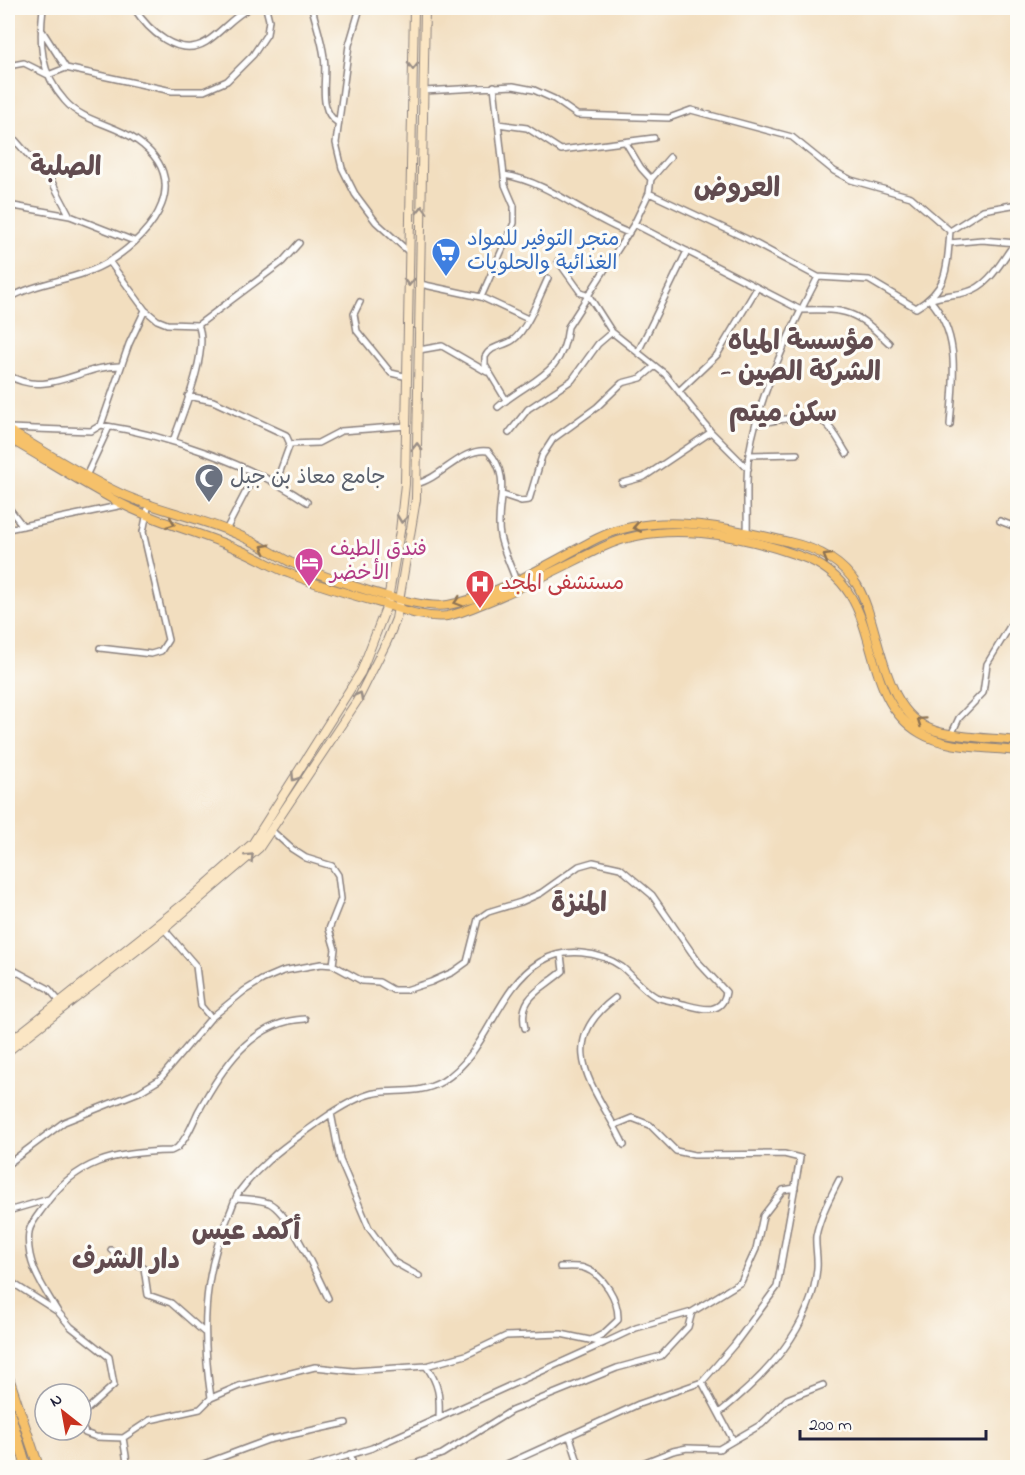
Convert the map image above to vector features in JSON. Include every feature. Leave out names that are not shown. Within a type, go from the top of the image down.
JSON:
[{"type":"highway","points":[[9,1378],[39,1467]]},
{"type":"highway","points":[[8,1407],[27,1467]]},
{"type":"main road","points":[[8,1043],[224,871],[253,843],[361,672],[387,605],[405,498],[414,11],[425,11],[416,499],[398,608],[387,641],[357,701],[259,848],[240,867],[164,929],[8,1051]]},
{"type":"main road","points":[[410,242],[421,242]]},
{"type":"main road","points":[[8,429],[125,495],[226,530],[291,562],[388,595],[435,607],[447,606],[516,581],[599,538],[622,530],[656,524],[690,524],[802,545],[831,557],[856,585],[900,702],[915,718],[934,730],[1006,745],[1017,751]]},
{"type":"main road","points":[[8,438],[123,505],[238,549],[288,573],[387,605],[434,616],[464,611],[535,582],[606,545],[638,537],[692,533],[771,547],[819,563],[851,594],[862,618],[880,679],[901,719],[934,740],[1006,745],[1017,741]]},
{"type":"main road","points":[[405,498],[416,499]]},
{"type":"main road","points":[[306,761],[314,765]]},
{"type":"main road","points":[[8,1370],[9,1378]]},
{"type":"street","points":[[8,299],[37,286],[84,273],[109,261],[134,241],[157,216],[165,196],[166,179],[161,164],[135,138],[77,113],[64,101],[48,75],[40,55],[43,8]]},
{"type":"street","points":[[134,8],[151,30],[181,46],[195,46],[206,42],[241,9],[250,8]]},
{"type":"street","points":[[8,66],[24,63],[48,75],[66,68],[172,91],[204,91],[227,81],[253,55],[267,34],[269,20],[266,8]]},
{"type":"street","points":[[312,8],[325,60],[324,96],[327,111],[338,123]]},
{"type":"street","points":[[360,8],[349,45],[336,143],[342,168],[355,194],[376,222],[410,253]]},
{"type":"street","points":[[41,29],[66,68]]},
{"type":"street","points":[[481,297],[514,223],[514,206],[505,185],[494,86]]},
{"type":"street","points":[[424,91],[513,86],[534,90],[554,99],[577,115],[585,116],[669,118],[691,110],[792,137],[834,171],[851,180],[911,197],[950,231]]},
{"type":"street","points":[[498,124],[527,128],[561,150],[654,138]]},
{"type":"street","points":[[8,132],[52,182],[70,216]]},
{"type":"street","points":[[626,143],[641,168],[651,179]]},
{"type":"street","points":[[498,406],[551,369],[560,360],[566,347],[568,327],[629,233],[649,193],[651,179],[670,157]]},
{"type":"street","points":[[504,175],[530,182],[560,196],[604,224],[629,233]]},
{"type":"street","points":[[649,193],[745,238],[818,278],[869,280],[916,308],[943,294],[966,292],[983,286],[1016,243]]},
{"type":"street","points":[[950,231],[983,210],[1017,204]]},
{"type":"street","points":[[8,205],[70,216],[134,241]]},
{"type":"street","points":[[634,224],[801,310],[840,309],[866,321],[889,343]]},
{"type":"street","points":[[930,300],[945,281],[950,231]]},
{"type":"street","points":[[949,243],[982,240],[1016,243]]},
{"type":"street","points":[[109,261],[145,310],[157,320],[167,324],[198,325],[282,262],[299,243]]},
{"type":"street","points":[[638,352],[687,251]]},
{"type":"street","points":[[558,261],[581,293],[590,296],[612,332],[655,366],[679,391],[711,432],[748,470]]},
{"type":"street","points":[[506,400],[485,364],[488,351],[514,340],[528,319],[548,278]]},
{"type":"street","points":[[747,534],[749,455],[756,424],[784,346],[818,278]]},
{"type":"street","points":[[420,284],[481,297],[528,319]]},
{"type":"street","points":[[679,391],[717,355],[758,288]]},
{"type":"street","points":[[930,300],[939,310],[950,333],[954,358],[950,425]]},
{"type":"street","points":[[360,302],[354,314],[357,331],[391,373],[408,377]]},
{"type":"street","points":[[8,429],[91,431],[101,425],[121,366],[145,310]]},
{"type":"street","points":[[173,441],[199,359],[201,330],[198,325]]},
{"type":"street","points":[[509,434],[528,409],[572,380],[598,344],[612,332]]},
{"type":"street","points":[[419,350],[429,346],[442,346],[466,357],[491,374]]},
{"type":"street","points":[[8,375],[16,380],[49,384],[110,366],[121,366]]},
{"type":"street","points":[[503,495],[521,501],[530,500],[542,456],[553,439],[597,407],[622,383],[641,378],[655,366]]},
{"type":"street","points":[[188,396],[213,401],[286,435],[290,444],[278,477],[274,480]]},
{"type":"street","points":[[756,424],[798,417],[822,421],[831,429],[847,454]]},
{"type":"street","points":[[101,425],[173,441],[274,480],[307,502]]},
{"type":"street","points":[[290,444],[318,443],[341,431],[407,426]]},
{"type":"street","points":[[87,474],[109,427]]},
{"type":"street","points":[[622,483],[644,477],[711,432]]},
{"type":"street","points":[[416,484],[428,481],[477,449],[488,451],[498,462],[503,495],[500,535],[516,581]]},
{"type":"street","points":[[749,455],[797,454]]},
{"type":"street","points":[[226,530],[255,474]]},
{"type":"street","points":[[100,648],[151,654],[161,651],[168,640],[143,532],[149,503]]},
{"type":"street","points":[[8,529],[123,505]]},
{"type":"street","points":[[8,507],[23,526]]},
{"type":"street","points":[[1000,521],[1017,528]]},
{"type":"street","points":[[952,733],[959,718],[983,693],[987,664],[1017,613]]},
{"type":"street","points":[[271,830],[306,858],[332,866],[338,875],[341,899],[329,929],[335,949],[333,965]]},
{"type":"street","points":[[8,1164],[64,1122],[140,1092],[159,1080],[211,1018],[244,991],[283,971],[321,964],[333,965],[362,981],[379,982],[393,990],[406,990],[431,982],[453,972],[467,962],[478,919],[488,912],[521,902],[541,892],[579,866],[593,862],[620,868],[652,896],[699,963],[726,992],[725,999],[717,1007],[706,1011],[656,996],[620,966],[605,958],[573,951],[540,962],[514,987],[477,1047],[445,1080],[422,1091],[366,1095],[331,1113],[267,1159],[236,1198],[222,1232],[207,1284],[208,1304],[204,1318],[211,1398]]},
{"type":"street","points":[[164,929],[196,966],[201,1006],[211,1018]]},
{"type":"street","points":[[525,1028],[522,1015],[526,1002],[563,971],[561,955]]},
{"type":"street","points":[[8,968],[49,989],[61,1003]]},
{"type":"street","points":[[615,998],[601,1008],[586,1028],[581,1053],[589,1084],[615,1125],[624,1146]]},
{"type":"street","points":[[93,1404],[114,1385],[114,1372],[109,1358],[71,1327],[58,1312],[35,1275],[30,1251],[29,1229],[49,1199],[81,1170],[100,1160],[119,1154],[171,1151],[177,1148],[218,1076],[239,1049],[262,1032],[279,1024],[305,1019]]},
{"type":"street","points":[[331,1113],[340,1160],[369,1228],[394,1262],[419,1275]]},
{"type":"street","points":[[498,1467],[570,1437],[639,1404],[702,1382],[734,1345],[777,1287],[800,1158],[784,1154],[694,1155],[676,1151],[650,1125],[641,1121],[632,1118],[615,1125]]},
{"type":"street","points":[[719,1413],[755,1384],[795,1332],[807,1308],[817,1268],[816,1237],[825,1209],[839,1180]]},
{"type":"street","points":[[308,1467],[372,1448],[636,1328],[692,1312],[741,1282],[756,1249],[763,1216],[783,1190],[795,1188]]},
{"type":"street","points":[[236,1198],[270,1203],[283,1217],[305,1251],[328,1298]]},
{"type":"street","points":[[8,1211],[49,1199]]},
{"type":"street","points":[[111,1250],[144,1268],[148,1295],[171,1303],[184,1311],[205,1333]]},
{"type":"street","points":[[560,1267],[582,1268],[595,1275],[618,1306],[618,1320],[603,1334],[591,1341]]},
{"type":"street","points":[[8,1280],[58,1312]]},
{"type":"street","points":[[403,1467],[442,1454],[511,1411],[617,1368],[661,1356],[688,1328],[692,1312]]},
{"type":"street","points":[[93,1436],[123,1438],[150,1419],[200,1409],[211,1398],[239,1386],[315,1367],[353,1371],[426,1366],[466,1355],[506,1336],[561,1334],[604,1344]]},
{"type":"street","points":[[426,1366],[436,1381],[440,1396],[439,1418]]},
{"type":"street","points":[[702,1382],[733,1440]]},
{"type":"street","points":[[630,1467],[672,1451],[687,1448],[719,1449],[762,1424],[787,1399],[823,1385]]},
{"type":"street","points":[[193,1467],[268,1440],[346,1423]]},
{"type":"street","points":[[570,1437],[578,1467]]},
{"type":"street","points":[[123,1438],[128,1467]]},
{"type":"street","points":[[351,1454],[353,1467]]},
{"type":"place","name":"متجر التوفير للمواد الغذائية والحلويات","points":[[446,278]]},
{"type":"place","name":"جامع معاذ بن جبل","points":[[209,504]]},
{"type":"place","name":"فندق الطيف الأخضر","points":[[309,588]]},
{"type":"place","name":"مستشفى المجد","points":[[480,610]]},
{"type":"district","name":"الصلبة","points":[[66,168]]},
{"type":"district","name":"العروض","points":[[737,189]]},
{"type":"district","name":"مؤسسة المياه - الشركة الصين","points":[[801,358]]},
{"type":"district","name":"سكن ميتم","points":[[783,414]]},
{"type":"district","name":"المنزة","points":[[579,904]]},
{"type":"district","name":"أكمد عيس","points":[[246,1232]]},
{"type":"district","name":"دار الشرف","points":[[126,1261]]}]
